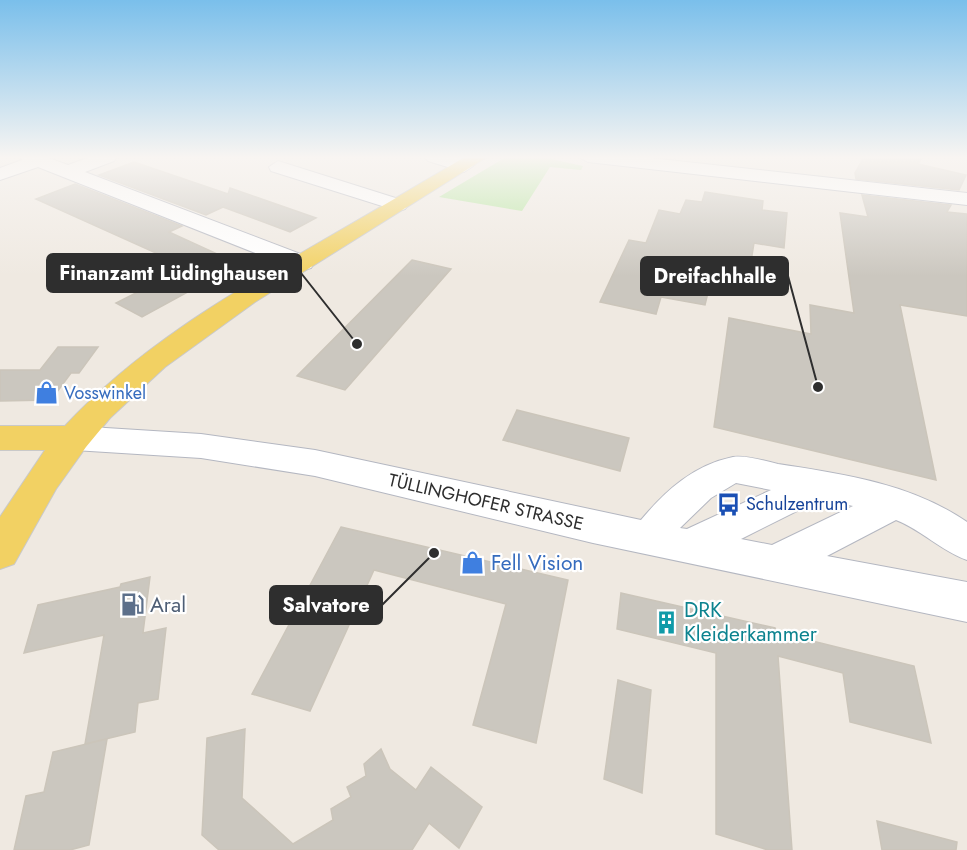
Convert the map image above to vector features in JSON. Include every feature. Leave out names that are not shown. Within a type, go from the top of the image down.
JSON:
[{"type":"main road","points":[[0,552],[31,500],[74,438],[120,390],[178,340],[412,197]]},
{"type":"main road","name":"TÜLLINGHOFER STRASSE","points":[[0,438],[74,438]]},
{"type":"street","points":[[131,197],[302,263]]},
{"type":"street","points":[[372,197],[398,205]]},
{"type":"street","points":[[946,197],[967,199]]},
{"type":"street","name":"TÜLLINGHOFER STRASSE","points":[[74,438],[201,446],[315,463],[688,547],[967,603]]},
{"type":"street","points":[[650,538],[686,496],[716,474],[736,470],[896,502],[948,527],[967,543]]},
{"type":"street","points":[[688,547],[815,485]]},
{"type":"street","points":[[776,563],[896,502]]},
{"type":"green space","points":[[440,197],[531,197],[522,211]]},
{"type":"building","points":[[42,197],[107,197],[182,226],[169,232],[239,264],[142,317],[116,303],[187,267],[36,199]]},
{"type":"building","points":[[157,197],[255,197],[316,218],[290,232],[223,207],[206,215]]},
{"type":"building","points":[[704,197],[735,197],[763,201],[762,210],[787,213],[784,248],[754,243],[749,274],[714,268],[705,305],[661,297],[656,314],[600,302],[629,240],[646,243],[659,210],[680,214],[686,200],[702,202]]},
{"type":"building","points":[[862,197],[951,205],[947,212],[967,214],[967,316],[900,305],[936,480],[714,427],[729,318],[811,334],[810,305],[854,313],[840,213],[868,217]]},
{"type":"building","points":[[412,260],[451,269],[345,390],[297,376]]},
{"type":"building","points":[[58,347],[98,347],[79,373],[71,373],[51,400],[0,401],[0,370],[40,370]]},
{"type":"building","points":[[517,410],[629,438],[620,471],[503,440]]},
{"type":"building","points":[[341,527],[568,580],[536,743],[473,725],[506,604],[374,570],[310,711],[252,694]]},
{"type":"building","points":[[150,577],[143,633],[166,628],[158,699],[138,703],[135,732],[85,744],[104,635],[24,653],[38,605],[120,587],[121,584]]},
{"type":"building","points":[[621,593],[775,628],[776,632],[914,666],[931,743],[850,722],[843,673],[778,656],[792,850],[768,850],[716,834],[716,653],[617,629]]},
{"type":"building","points":[[618,680],[651,690],[642,793],[604,779]]},
{"type":"building","points":[[245,729],[242,798],[293,844],[333,820],[331,809],[351,797],[347,787],[366,776],[364,764],[381,749],[390,769],[416,790],[431,767],[482,807],[459,848],[429,823],[412,850],[219,850],[202,835],[207,738]]},
{"type":"building","points":[[107,739],[89,845],[70,850],[14,850],[26,796],[44,792],[53,752]]},
{"type":"building","points":[[877,821],[957,842],[956,850],[882,850]]},
{"type":"place","name":"Finanzamt Lüdinghausen","points":[[357,344]]},
{"type":"place","name":"Dreifachhalle","points":[[818,387]]},
{"type":"place","name":"Vosswinkel","points":[[46,393]]},
{"type":"place","name":"Schulzentrum","points":[[728,504]]},
{"type":"place","name":"Salvatore","points":[[434,553]]},
{"type":"place","name":"Fell Vision","points":[[473,563]]},
{"type":"place","name":"Aral","points":[[132,605]]},
{"type":"place","name":"DRK Kleiderkammer","points":[[666,622]]}]
